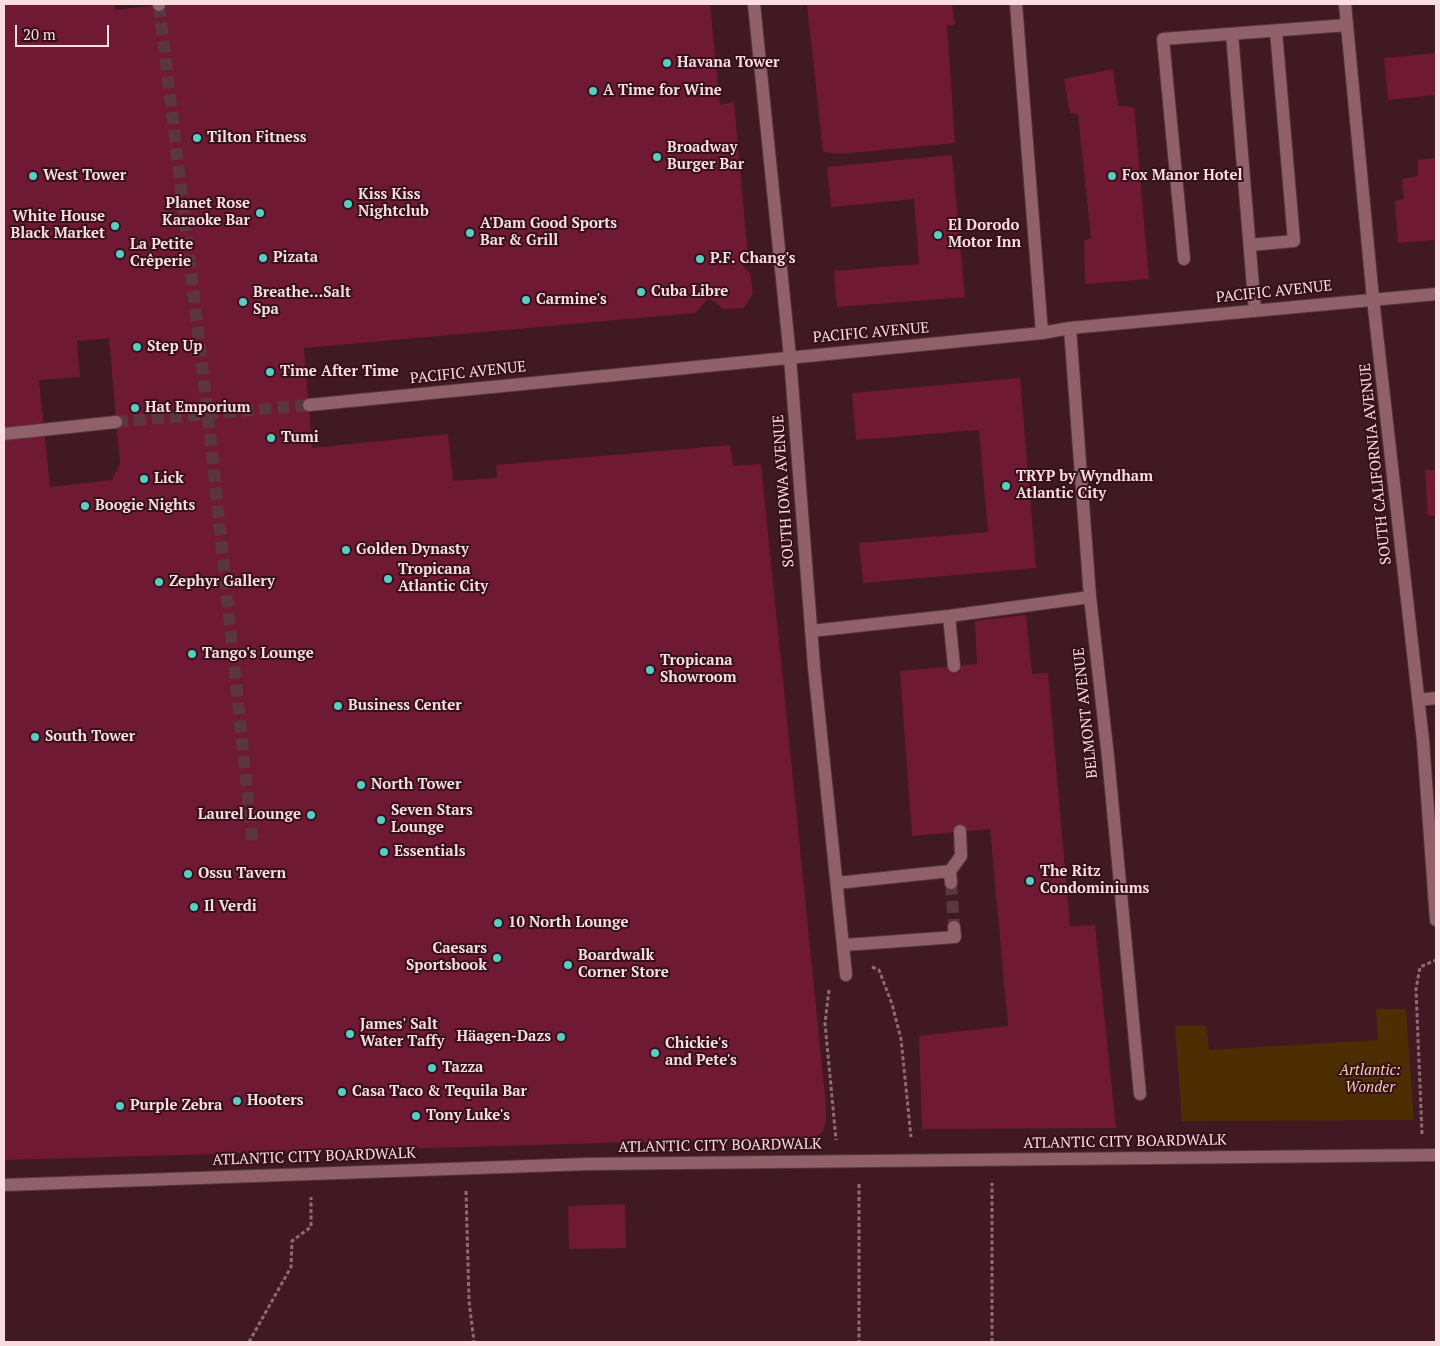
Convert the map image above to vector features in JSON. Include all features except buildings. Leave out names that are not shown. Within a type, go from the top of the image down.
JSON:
[{"type":"street","name":"SOUTH IOWA AVENUE","points":[[754,4],[790,357],[814,667],[846,975]]},
{"type":"street","points":[[1016,4],[1042,333]]},
{"type":"street","name":"SOUTH CALIFORNIA AVENUE","points":[[1345,4],[1373,299],[1419,700],[1436,920]]},
{"type":"street","points":[[1184,259],[1163,39],[1347,25]]},
{"type":"street","points":[[1250,245],[1294,241],[1276,31]]},
{"type":"street","points":[[1232,34],[1255,311]]},
{"type":"street","name":"PACIFIC AVENUE","points":[[309,405],[1042,333],[1070,328],[1436,294]]},
{"type":"street","name":"BELMONT AVENUE","points":[[1070,328],[1090,597],[1109,767],[1140,1094]]},
{"type":"street","points":[[4,434],[116,422]]},
{"type":"street","points":[[811,631],[949,616],[1090,597]]},
{"type":"street","points":[[949,616],[954,666]]},
{"type":"street","points":[[1419,700],[1436,698]]},
{"type":"street","points":[[836,883],[951,877],[961,856],[960,831]]},
{"type":"street","points":[[844,948],[955,937],[954,927]]},
{"type":"street","name":"ATLANTIC CITY BOARDWALK","points":[[4,1185],[587,1164],[1430,1155]]},
{"type":"path","points":[[844,948],[878,970],[892,1004],[901,1039],[913,1160]]},
{"type":"path","points":[[1430,1155],[1416,989],[1420,968],[1436,960]]},
{"type":"path","points":[[830,986],[825,1023],[838,1161]]},
{"type":"path","points":[[992,1342],[993,1160]]},
{"type":"path","points":[[859,1342],[860,1161]]},
{"type":"path","points":[[464,1168],[469,1301],[474,1342]]},
{"type":"path","points":[[249,1342],[291,1267],[292,1241],[311,1226],[311,1174]]},
{"type":"green space","name":"Artlantic: Wonder","points":[[1376,1009],[1406,1009],[1414,1120],[1182,1121],[1175,1026],[1206,1025],[1209,1050],[1378,1040]]},
{"type":"tunnel","points":[[159,5],[208,415],[253,846]]},
{"type":"tunnel","points":[[116,422],[309,405]]},
{"type":"tunnel","points":[[951,883],[954,927]]},
{"type":"place","name":"Havana Tower","points":[[667,63]]},
{"type":"place","name":"A Time for Wine","points":[[593,91]]},
{"type":"place","name":"Tilton Fitness","points":[[197,138]]},
{"type":"place","name":"Broadway Burger Bar","points":[[657,157]]},
{"type":"place","name":"West Tower","points":[[33,176]]},
{"type":"place","name":"Fox Manor Hotel","points":[[1112,176]]},
{"type":"place","name":"Kiss Kiss Nightclub","points":[[348,204]]},
{"type":"place","name":"Planet Rose Karaoke Bar","points":[[260,213]]},
{"type":"place","name":"White House Black Market","points":[[115,226]]},
{"type":"place","name":"A'Dam Good Sports Bar & Grill","points":[[470,233]]},
{"type":"place","name":"El Dorodo Motor Inn","points":[[938,235]]},
{"type":"place","name":"La Petite Crêperie","points":[[120,254]]},
{"type":"place","name":"Pizata","points":[[263,258]]},
{"type":"place","name":"P.F. Chang's","points":[[700,259]]},
{"type":"place","name":"Cuba Libre","points":[[641,292]]},
{"type":"place","name":"Carmine's","points":[[526,300]]},
{"type":"place","name":"Breathe...Salt Spa","points":[[243,302]]},
{"type":"place","name":"Step Up","points":[[137,347]]},
{"type":"place","name":"Time After Time","points":[[270,372]]},
{"type":"place","name":"Hat Emporium","points":[[135,408]]},
{"type":"place","name":"Tumi","points":[[271,438]]},
{"type":"place","name":"Lick","points":[[144,479]]},
{"type":"place","name":"TRYP by Wyndham Atlantic City","points":[[1006,486]]},
{"type":"place","name":"Boogie Nights","points":[[85,506]]},
{"type":"place","name":"Golden Dynasty","points":[[346,550]]},
{"type":"place","name":"Tropicana Atlantic City","points":[[388,579]]},
{"type":"place","name":"Zephyr Gallery","points":[[159,582]]},
{"type":"place","name":"Tango's Lounge","points":[[192,654]]},
{"type":"place","name":"Tropicana Showroom","points":[[650,670]]},
{"type":"place","name":"Business Center","points":[[338,706]]},
{"type":"place","name":"South Tower","points":[[35,737]]},
{"type":"place","name":"North Tower","points":[[361,785]]},
{"type":"place","name":"Laurel Lounge","points":[[311,815]]},
{"type":"place","name":"Seven Stars Lounge","points":[[381,820]]},
{"type":"place","name":"Essentials","points":[[384,852]]},
{"type":"place","name":"Ossu Tavern","points":[[188,874]]},
{"type":"place","name":"The Ritz Condominiums","points":[[1030,881]]},
{"type":"place","name":"Il Verdi","points":[[194,907]]},
{"type":"place","name":"10 North Lounge","points":[[498,923]]},
{"type":"place","name":"Caesars Sportsbook","points":[[497,958]]},
{"type":"place","name":"Boardwalk Corner Store","points":[[568,965]]},
{"type":"place","name":"James' Salt Water Taffy","points":[[350,1034]]},
{"type":"place","name":"Häagen-Dazs","points":[[561,1037]]},
{"type":"place","name":"Chickie's and Pete's","points":[[655,1053]]},
{"type":"place","name":"Tazza","points":[[432,1068]]},
{"type":"place","name":"Casa Taco & Tequila Bar","points":[[342,1092]]},
{"type":"place","name":"Hooters","points":[[237,1101]]},
{"type":"place","name":"Purple Zebra","points":[[120,1106]]},
{"type":"place","name":"Tony Luke's","points":[[416,1116]]}]
